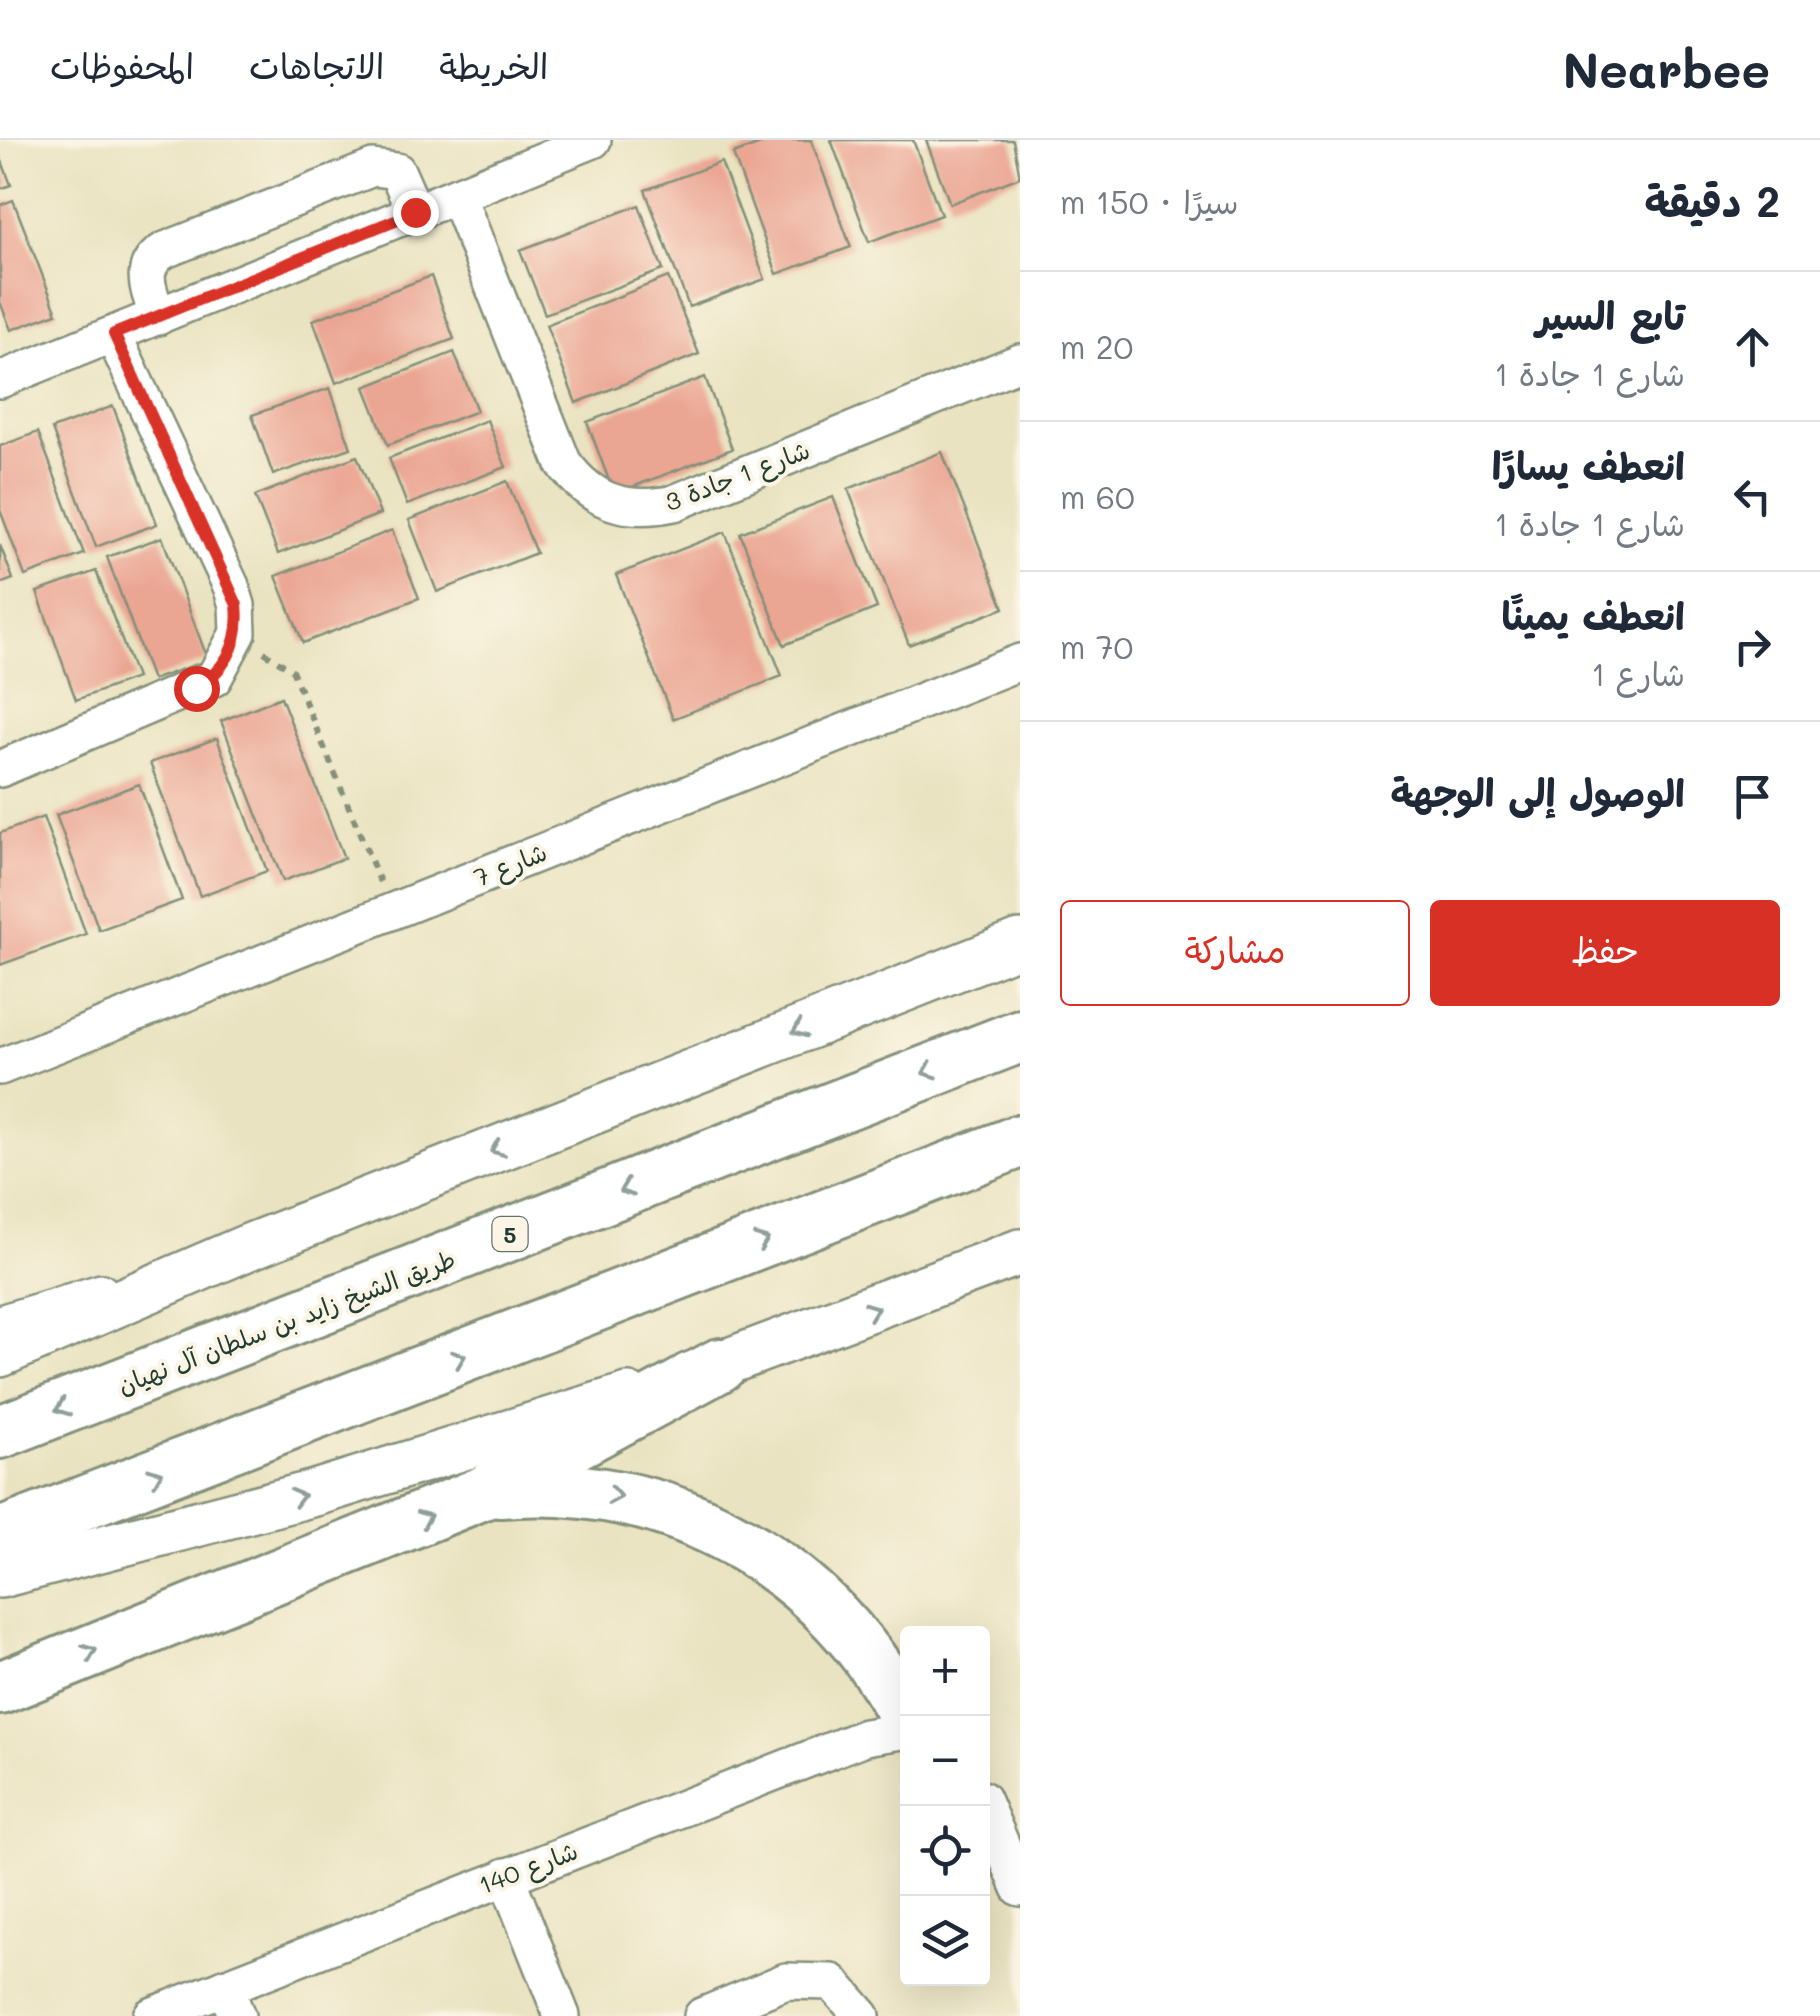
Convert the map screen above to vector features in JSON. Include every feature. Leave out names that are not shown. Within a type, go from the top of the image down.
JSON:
[{"type":"highway","name":"طريق الشيخ زايد بن سلطان آل نهيان","points":[[0,1432],[1020,1036]]},
{"type":"highway","points":[[0,1535],[1020,1141]]},
{"type":"highway","points":[[0,1688],[483,1492],[720,1365]]},
{"type":"highway","points":[[483,1492],[564,1489],[605,1494],[644,1502],[720,1530],[778,1565],[820,1599],[873,1660],[905,1716]]},
{"type":"main road","points":[[0,1354],[246,1248],[1020,943]]},
{"type":"main road","points":[[0,1575],[443,1456],[720,1365],[1020,1252]]},
{"type":"street","points":[[0,380],[593,140]]},
{"type":"street","points":[[158,317],[146,270],[152,258],[165,250],[374,168],[398,172],[415,212]]},
{"type":"street","name":"شارع 1 جادة 3","points":[[457,195],[563,462],[578,483],[622,507],[649,508],[674,502],[1020,362]]},
{"type":"street","points":[[0,769],[196,688],[214,678],[233,647],[238,618],[231,586],[114,334]]},
{"type":"street","name":"شارع 7","points":[[0,1067],[1020,662]]},
{"type":"street","points":[[0,1323],[246,1248]]},
{"type":"street","name":"شارع 140","points":[[151,2016],[231,2001],[506,1876],[864,1737],[900,1731]]},
{"type":"street","points":[[985,1806],[1020,1888]]},
{"type":"street","points":[[506,1876],[562,2016]]},
{"type":"street","points":[[702,2016],[786,1981],[832,1982],[862,2016]]},
{"type":"path","points":[[233,647],[266,653],[292,670],[392,910]]},
{"type":"building","points":[[771,140],[811,140],[851,247],[777,274],[733,154]]},
{"type":"building","points":[[831,140],[913,140],[941,215],[869,242]]},
{"type":"building","points":[[926,140],[1013,140],[1020,177],[950,204]]},
{"type":"building","points":[[0,156],[11,185],[0,189]]},
{"type":"building","points":[[721,162],[765,279],[689,307],[645,190]]},
{"type":"building","points":[[13,200],[57,313],[11,330],[0,302],[0,205]]},
{"type":"building","points":[[639,205],[663,270],[545,314],[520,250]]},
{"type":"building","points":[[431,276],[454,339],[336,383],[313,320]]},
{"type":"building","points":[[668,277],[699,354],[576,403],[546,325]]},
{"type":"building","points":[[454,352],[477,411],[388,445],[365,387]]},
{"type":"building","points":[[705,377],[732,449],[614,494],[587,422]]},
{"type":"building","points":[[330,388],[351,448],[273,475],[252,415]]},
{"type":"building","points":[[113,406],[157,524],[96,547],[52,429]]},
{"type":"building","points":[[487,420],[506,467],[407,505],[389,458]]},
{"type":"building","points":[[38,432],[84,554],[25,576],[0,510],[0,446]]},
{"type":"building","points":[[942,452],[1004,608],[909,645],[848,489]]},
{"type":"building","points":[[357,456],[380,514],[278,554],[255,496]]},
{"type":"building","points":[[507,481],[536,553],[437,592],[409,520]]},
{"type":"building","points":[[833,497],[877,608],[784,645],[740,533]]},
{"type":"building","points":[[392,530],[419,598],[303,643],[276,576]]},
{"type":"building","points":[[725,532],[782,676],[673,719],[616,575]]},
{"type":"building","points":[[162,537],[208,660],[152,680],[107,557]]},
{"type":"building","points":[[0,545],[13,579],[0,584]]},
{"type":"building","points":[[96,571],[136,678],[76,700],[37,592]]},
{"type":"building","points":[[281,697],[344,858],[283,881],[221,721]]},
{"type":"building","points":[[217,738],[267,871],[200,896],[150,763]]},
{"type":"building","points":[[139,784],[182,900],[99,930],[56,815]]},
{"type":"building","points":[[43,817],[86,934],[0,965],[0,833]]},
{"type":"route","points":[[196,688],[214,678],[225,664],[238,633],[237,605],[114,334],[415,212]]}]
